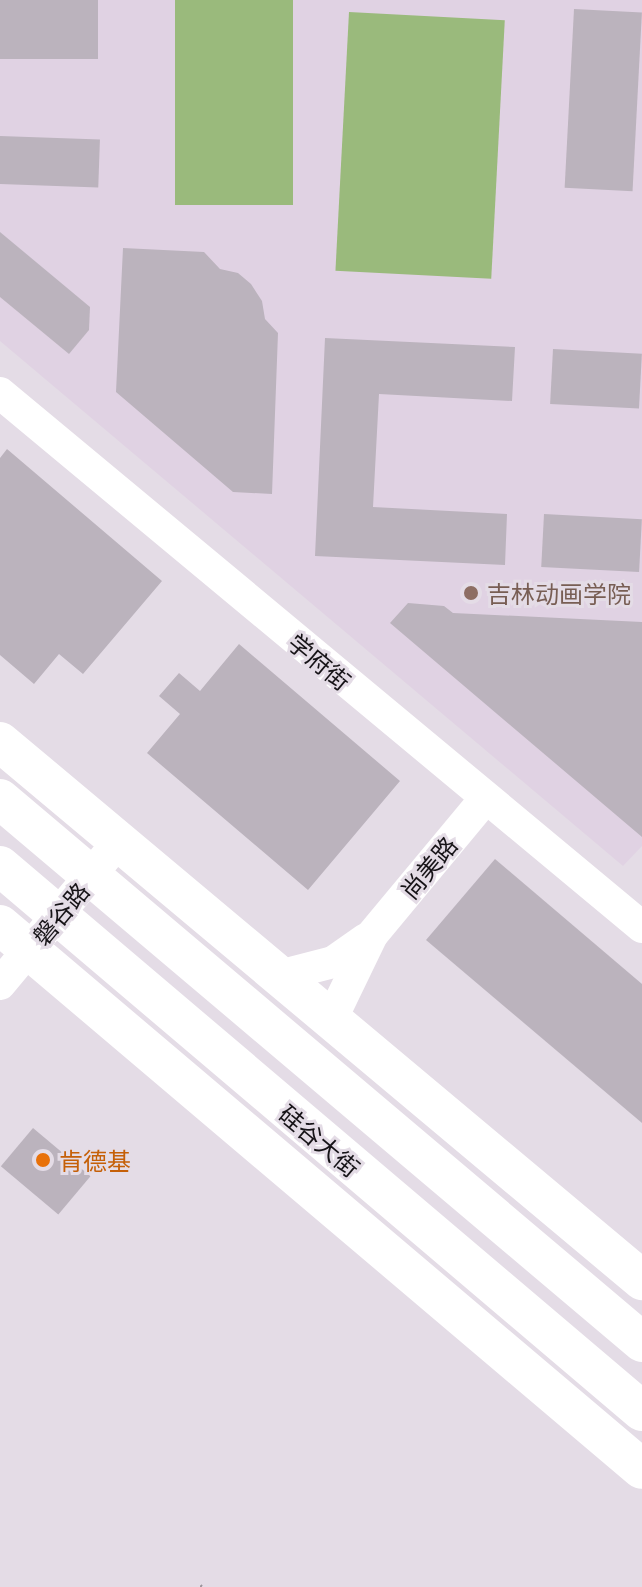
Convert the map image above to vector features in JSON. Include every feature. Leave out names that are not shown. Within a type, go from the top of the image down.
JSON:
[{"type":"main road","points":[[0,742],[642,1280]]},
{"type":"main road","points":[[0,799],[642,1342]]},
{"type":"main road","name":"硅谷大街","points":[[0,866],[208,1046],[642,1411]]},
{"type":"main road","points":[[15,938],[642,1469]]},
{"type":"main road","points":[[331,1020],[336,1050],[364,1107]]},
{"type":"main road","points":[[137,1041],[208,1046]]},
{"type":"main road","points":[[272,1100],[292,1172]]},
{"type":"street","name":"学府街","points":[[0,393],[484,800],[642,927]]},
{"type":"street","name":"尚美路","points":[[372,935],[484,800]]},
{"type":"street","name":"磐谷路","points":[[0,984],[15,938],[57,916],[119,841]]},
{"type":"street","points":[[279,976],[333,962],[372,935]]},
{"type":"street","points":[[331,1020],[372,935]]},
{"type":"shaded area","name":"吉林动画学院","points":[[0,0],[642,0],[642,846],[623,866],[0,341]]},
{"type":"green space","points":[[175,0],[293,0],[293,205],[175,205]]},
{"type":"green space","points":[[349,12],[505,20],[491,279],[335,271]]},
{"type":"building","points":[[0,0],[98,0],[98,59],[0,59]]},
{"type":"building","points":[[574,9],[642,13],[633,191],[565,188]]},
{"type":"building","points":[[0,136],[100,139],[98,187],[0,184]]},
{"type":"building","points":[[0,232],[90,307],[89,330],[69,354],[0,297]]},
{"type":"building","points":[[123,248],[204,252],[220,269],[238,273],[251,284],[262,301],[265,319],[278,333],[272,494],[233,492],[116,392]]},
{"type":"building","points":[[325,338],[515,347],[512,401],[379,394],[373,507],[507,514],[505,565],[315,556]]},
{"type":"building","points":[[553,349],[642,354],[639,409],[550,404]]},
{"type":"building","points":[[7,449],[162,581],[83,674],[59,654],[34,684],[0,655],[0,458]]},
{"type":"building","points":[[544,514],[642,519],[639,572],[541,567]]},
{"type":"building","points":[[408,603],[444,606],[453,613],[642,622],[642,837],[390,623]]},
{"type":"building","points":[[239,644],[400,781],[308,890],[147,753],[180,714],[159,696],[179,673],[200,691]]},
{"type":"building","points":[[495,859],[642,984],[642,1123],[426,940]]},
{"type":"building","points":[[33,1128],[90,1176],[58,1215],[1,1166]]},
{"type":"place","name":"吉林动画学院","points":[[471,593]]},
{"type":"place","name":"肯德基","points":[[43,1160]]}]
